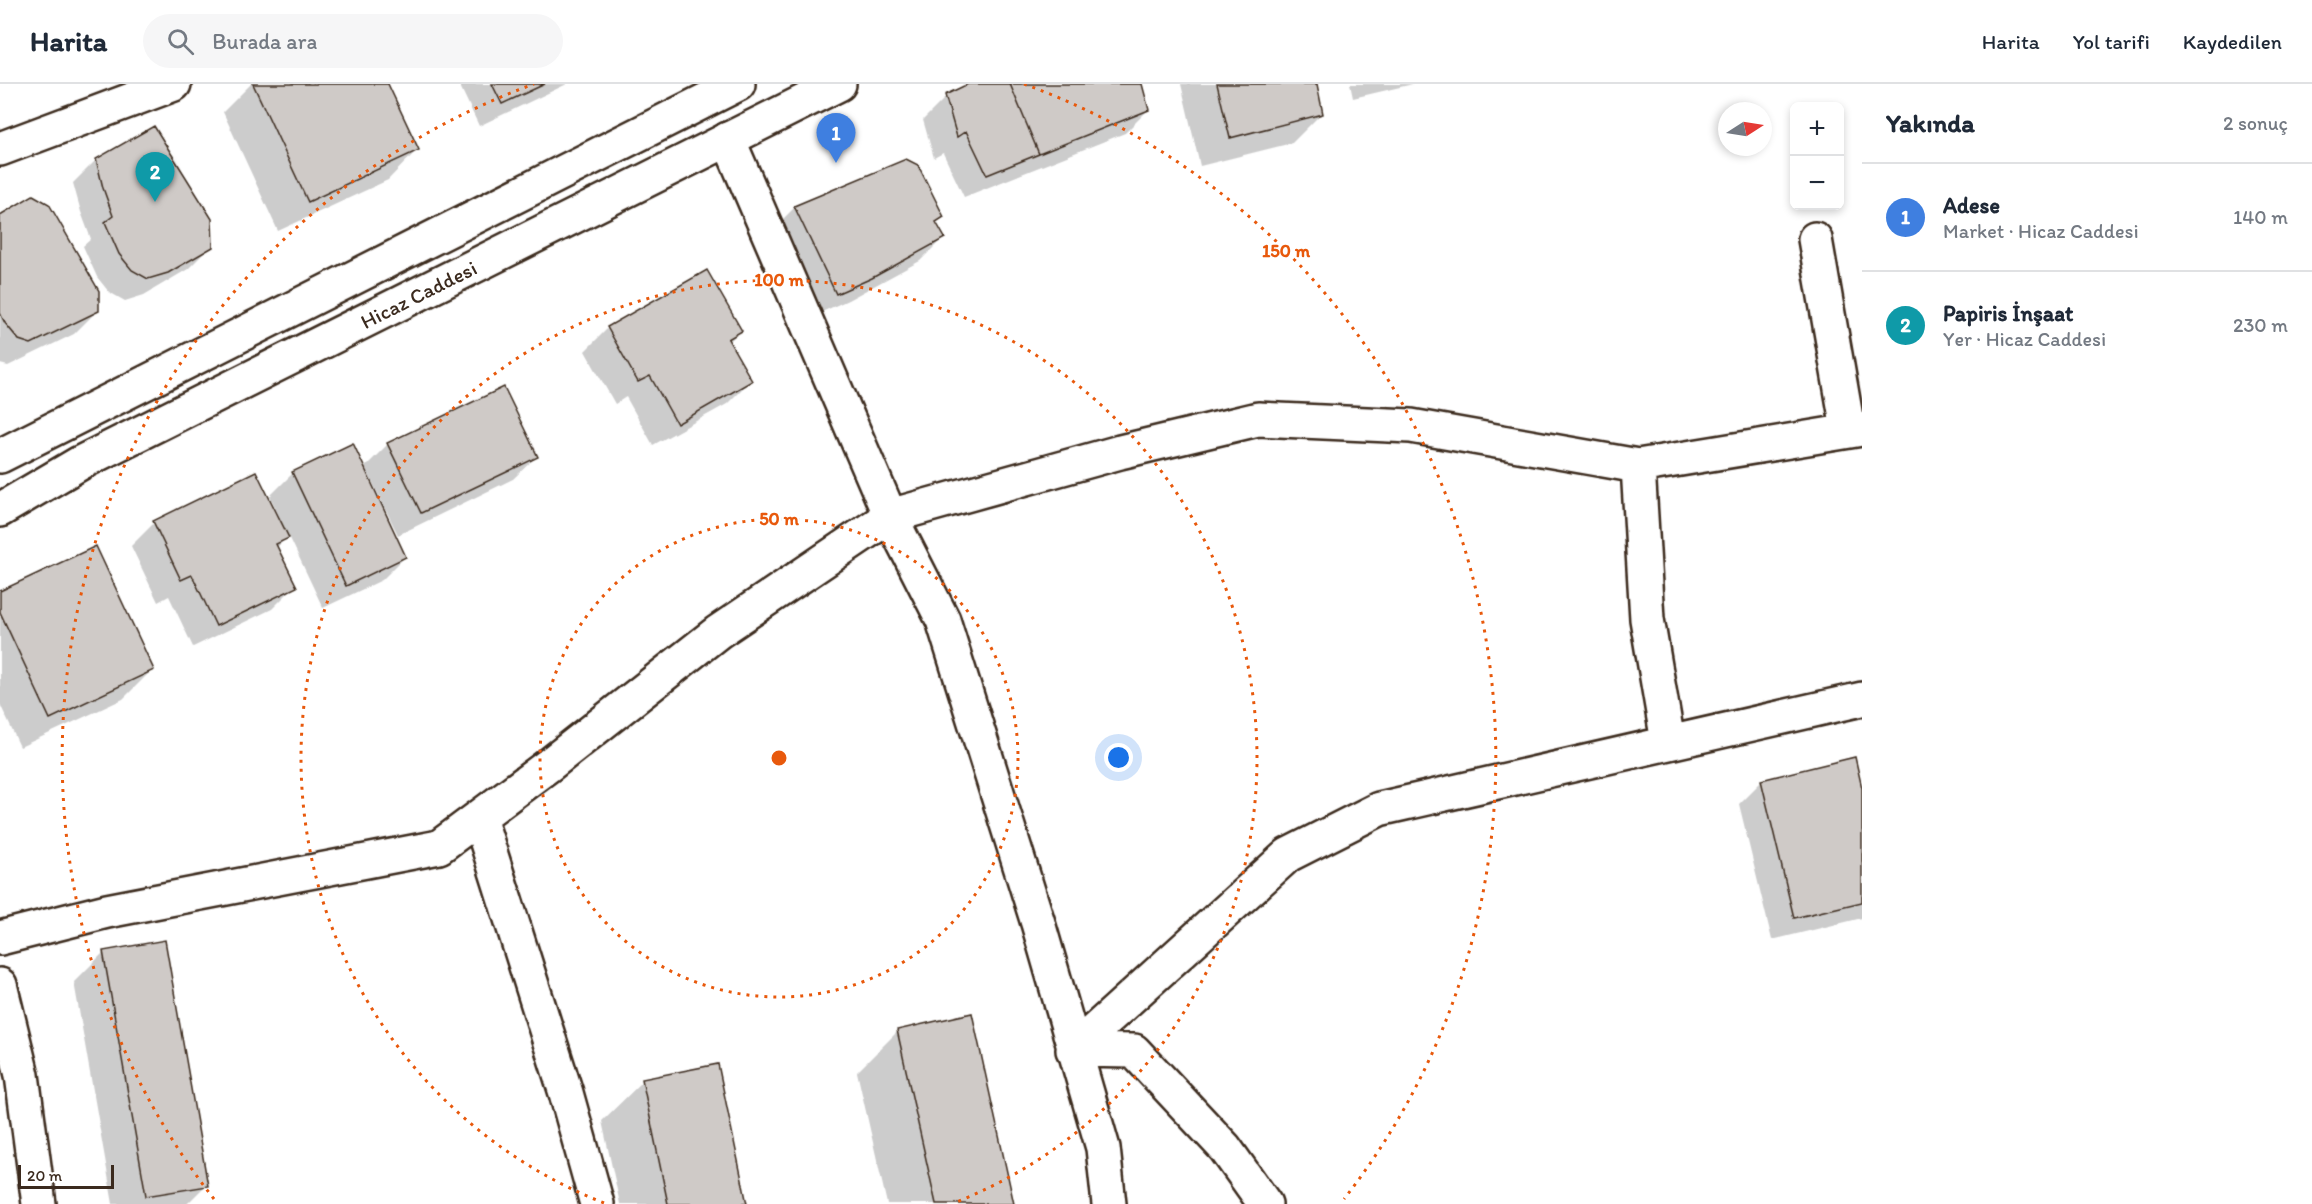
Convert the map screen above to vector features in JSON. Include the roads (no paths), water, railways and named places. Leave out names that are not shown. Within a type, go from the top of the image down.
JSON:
[{"type":"street","points":[[0,149],[174,84]]},
{"type":"street","name":"Hicaz Caddesi","points":[[0,510],[80,463],[839,84]]},
{"type":"street","name":"Hicaz Caddesi","points":[[0,456],[723,88]]},
{"type":"street","points":[[728,139],[890,516],[943,620],[1038,923],[1103,1148],[1108,1204]]},
{"type":"street","points":[[0,938],[107,911],[439,847],[718,632],[890,516],[1120,452],[1258,419],[1411,426],[1638,465],[1855,429],[1815,239]]},
{"type":"street","points":[[1638,465],[1647,620],[1668,742]]},
{"type":"street","points":[[1073,1050],[1288,855],[1379,809],[1862,699]]},
{"type":"street","points":[[479,817],[566,1093],[597,1204]]},
{"type":"street","points":[[0,985],[22,1075],[39,1204]]},
{"type":"street","points":[[1073,1050],[1134,1051],[1225,1148],[1265,1204]]},
{"type":"place","name":"Adese","points":[[836,163]]},
{"type":"place","name":"Papiris İnşaat","points":[[155,202]]}]
